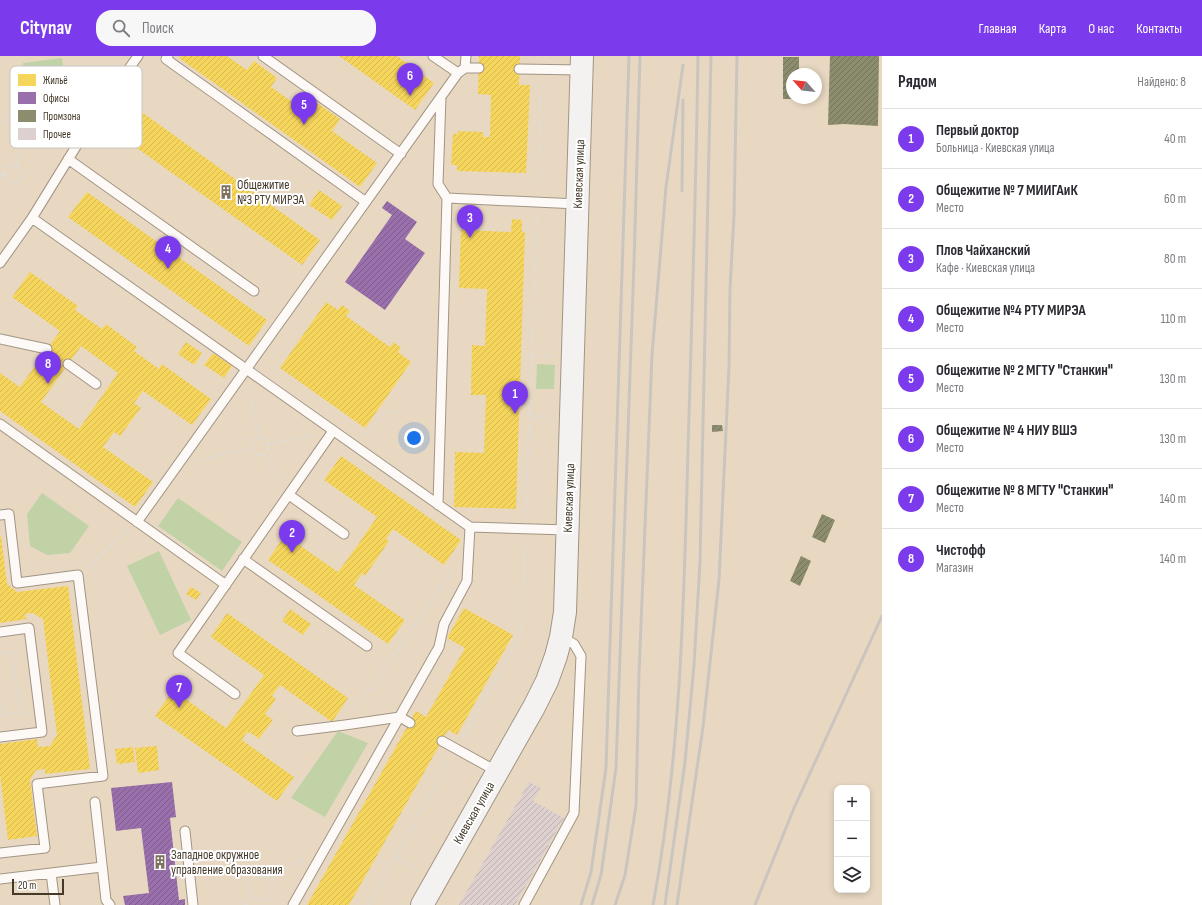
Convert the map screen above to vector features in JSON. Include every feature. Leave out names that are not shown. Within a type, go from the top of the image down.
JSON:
[{"type":"street","name":"Киевская улица","points":[[422,905],[534,707],[547,681],[561,637],[565,612],[568,530],[582,63]]},
{"type":"lane","points":[[168,56],[166,59],[366,202]]},
{"type":"lane","points":[[263,56],[401,154]]},
{"type":"lane","points":[[433,56],[462,71],[479,68]]},
{"type":"lane","points":[[137,522],[441,97],[462,71],[466,56]]},
{"type":"lane","points":[[519,69],[541,69],[582,63]]},
{"type":"lane","points":[[438,505],[447,198],[438,184],[441,97]]},
{"type":"lane","points":[[0,263],[32,218],[75,148]]},
{"type":"lane","points":[[68,159],[254,292]]},
{"type":"lane","points":[[447,198],[578,204]]},
{"type":"lane","points":[[32,218],[470,527],[568,530]]},
{"type":"lane","points":[[0,338],[47,349]]},
{"type":"lane","points":[[68,364],[96,384]]},
{"type":"lane","points":[[0,424],[226,585]]},
{"type":"lane","points":[[235,694],[178,653],[333,431]]},
{"type":"lane","points":[[289,495],[344,534]]},
{"type":"lane","points":[[0,515],[9,514],[17,583],[78,575],[103,776],[38,784],[45,848],[0,854]]},
{"type":"lane","points":[[293,905],[439,647],[444,624],[467,581],[470,527]]},
{"type":"lane","points":[[243,559],[367,646]]},
{"type":"lane","points":[[0,632],[29,628],[42,732],[0,737]]},
{"type":"lane","points":[[524,905],[574,813],[581,656],[574,644],[561,637]]},
{"type":"lane","points":[[297,731],[400,717],[410,723]]},
{"type":"lane","points":[[442,741],[498,772]]},
{"type":"lane","points":[[95,802],[106,900],[110,905]]},
{"type":"lane","points":[[185,831],[193,905]]},
{"type":"lane","points":[[0,879],[102,867]]},
{"type":"lane","points":[[51,873],[55,905]]},
{"type":"path","points":[[122,66],[136,58]]},
{"type":"path","points":[[368,905],[521,636],[541,69]]},
{"type":"path","points":[[0,124],[10,119]]},
{"type":"path","points":[[16,166],[23,148]]},
{"type":"path","points":[[12,165],[20,168],[22,173],[19,181],[14,183],[6,179],[4,175],[8,167],[12,165]]},
{"type":"path","points":[[0,176],[4,175]]},
{"type":"path","points":[[531,356],[559,357]]},
{"type":"path","points":[[246,370],[258,437]]},
{"type":"path","points":[[268,445],[333,431],[368,434],[384,412],[397,411]]},
{"type":"path","points":[[529,416],[557,417]]},
{"type":"path","points":[[258,437],[265,438],[268,445],[267,452],[259,456],[254,454],[250,449],[251,441],[258,437]]},
{"type":"path","points":[[179,464],[250,449]]},
{"type":"path","points":[[264,454],[289,495]]},
{"type":"path","points":[[78,575],[137,522]]},
{"type":"path","points":[[344,725],[446,579],[468,562]]},
{"type":"path","points":[[0,654],[32,650]]},
{"type":"path","points":[[12,652],[19,712]]},
{"type":"path","points":[[0,702],[2,715],[39,710]]},
{"type":"path","points":[[396,857],[422,872]]},
{"type":"path","points":[[271,880],[293,864],[305,858],[319,859]]},
{"type":"path","points":[[262,876],[271,880],[274,885],[274,891],[267,900],[256,900],[251,896],[249,885],[252,880],[256,877],[262,876]]},
{"type":"path","points":[[245,905],[251,896]]},
{"type":"green space","points":[[62,58],[63,66],[23,66],[23,63]]},
{"type":"green space","points":[[537,364],[555,365],[554,389],[536,389]]},
{"type":"green space","points":[[42,493],[89,526],[70,553],[47,555],[30,546],[27,514]]},
{"type":"green space","points":[[178,498],[242,542],[222,571],[158,526]]},
{"type":"green space","points":[[159,551],[191,620],[160,635],[127,566]]},
{"type":"green space","points":[[338,731],[368,743],[325,817],[291,798]]},
{"type":"building: Жильё","points":[[181,56],[227,56],[247,70],[254,61],[277,78],[271,87],[298,106],[303,98],[314,106],[317,103],[340,119],[332,131],[377,163],[360,187],[179,58]]},
{"type":"building: Жильё","points":[[339,56],[397,56],[434,83],[415,110]]},
{"type":"building: Жильё","points":[[479,56],[520,56],[519,85],[530,85],[526,173],[457,171],[457,165],[451,165],[453,134],[458,134],[458,131],[483,132],[483,137],[490,137],[491,95],[478,94]]},
{"type":"building: Жильё","name":"Общежитие №3 РТУ МИРЭА","points":[[143,113],[320,240],[302,265],[137,148],[142,148]]},
{"type":"building: Жильё","points":[[319,190],[342,206],[332,220],[309,205]]},
{"type":"building: Жильё","points":[[87,192],[267,320],[249,346],[68,217]]},
{"type":"building: Жильё","points":[[512,219],[522,220],[522,232],[525,232],[516,509],[454,507],[455,452],[484,453],[486,395],[471,395],[472,345],[485,346],[487,289],[459,288],[461,230],[511,232]]},
{"type":"building: Жильё","points":[[30,272],[78,306],[75,310],[102,329],[106,324],[137,347],[134,351],[159,369],[162,364],[211,399],[192,425],[143,391],[134,403],[141,408],[120,436],[114,432],[103,447],[153,482],[135,507],[0,411],[0,373],[20,387],[60,331],[12,297]],"holes":[[[81,346],[118,373],[79,429],[41,402]]]},
{"type":"building: Жильё","points":[[326,302],[338,310],[342,305],[350,311],[346,316],[390,347],[394,342],[401,348],[398,352],[411,362],[365,428],[280,368]]},
{"type":"building: Жильё","points":[[186,342],[202,353],[194,365],[178,354]]},
{"type":"building: Жильё","points":[[213,353],[232,366],[224,378],[204,365]]},
{"type":"building: Жильё","points":[[341,456],[461,540],[444,565],[393,529],[386,539],[389,541],[365,576],[362,573],[354,585],[405,620],[388,644],[268,560],[285,535],[338,572],[357,546],[377,517],[324,480]]},
{"type":"building: Жильё","points":[[0,536],[7,584],[17,592],[68,586],[90,769],[45,774],[45,769],[36,770],[30,780],[37,836],[8,840],[0,775],[0,744],[37,739],[38,747],[50,746],[57,735],[43,619],[33,613],[25,614],[26,619],[0,623]]},
{"type":"building: Жильё","points":[[191,587],[201,593],[196,600],[186,594]]},
{"type":"building: Жильё","points":[[464,608],[513,635],[457,735],[448,730],[349,905],[307,905],[416,711],[426,717],[465,648],[447,638]]},
{"type":"building: Жильё","points":[[290,609],[311,624],[303,635],[282,621]]},
{"type":"building: Жильё","points":[[227,613],[348,698],[332,722],[280,685],[272,696],[276,699],[265,714],[273,720],[259,739],[247,732],[242,740],[294,777],[277,801],[155,716],[173,690],[226,728],[264,675],[211,637]]},
{"type":"building: Жильё","points":[[157,746],[159,770],[138,773],[135,748]]},
{"type":"building: Жильё","points":[[133,747],[135,762],[117,764],[115,749]]},
{"type":"building: Офисы","points":[[387,201],[417,222],[405,239],[425,253],[385,310],[345,282],[392,215],[382,208]]},
{"type":"building: Офисы","name":"Западное окружное управление образования","points":[[172,782],[176,817],[170,818],[179,900],[185,899],[185,905],[125,905],[123,896],[149,893],[141,828],[116,831],[111,788]]},
{"type":"building: Промзона","points":[[830,56],[879,56],[878,126],[844,124],[828,125]]},
{"type":"building: Промзона","points":[[783,57],[799,57],[799,68],[786,68],[786,99],[783,99]]},
{"type":"building: Промзона","points":[[712,425],[722,425],[723,431],[712,432]]},
{"type":"building: Промзона","points":[[822,514],[835,520],[825,543],[812,537]]},
{"type":"building: Промзона","points":[[801,556],[811,561],[800,586],[790,581]]},
{"type":"building: Прочее","points":[[529,782],[541,788],[533,801],[564,818],[515,905],[459,905]]},
{"type":"railway","points":[[581,905],[591,872],[606,768],[629,56]]},
{"type":"railway","points":[[592,905],[601,875],[616,768],[640,56]]},
{"type":"railway","points":[[653,905],[670,792],[680,678],[685,563],[698,56]]},
{"type":"railway","points":[[665,905],[685,762],[694,665],[700,562],[711,56]]},
{"type":"railway","points":[[677,905],[703,727],[719,580],[729,366],[737,56]]},
{"type":"railway","points":[[615,905],[625,875],[636,806],[639,674],[652,355],[666,187],[683,65]]},
{"type":"railway","points":[[682,191],[683,100]]},
{"type":"railway","points":[[755,905],[794,808],[882,616]]},
{"type":"place","name":"Общежитие № 4 НИУ ВШЭ","points":[[410,96]]},
{"type":"place","name":"Общежитие № 2 МГТУ \"Станкин\"","points":[[304,125]]},
{"type":"place","name":"Общежитие №3 РТУ МИРЭА","points":[[226,192]]},
{"type":"place","name":"Плов Чайханский","points":[[470,238]]},
{"type":"place","name":"Общежитие №4 РТУ МИРЭА","points":[[168,269]]},
{"type":"place","name":"Чистофф","points":[[48,384]]},
{"type":"place","name":"Первый доктор","points":[[515,414]]},
{"type":"place","name":"Общежитие № 7 МИИГАиК","points":[[292,553]]},
{"type":"place","name":"Общежитие № 8 МГТУ \"Станкин\"","points":[[179,708]]},
{"type":"place","name":"Западное окружное управление образования","points":[[160,862]]}]
